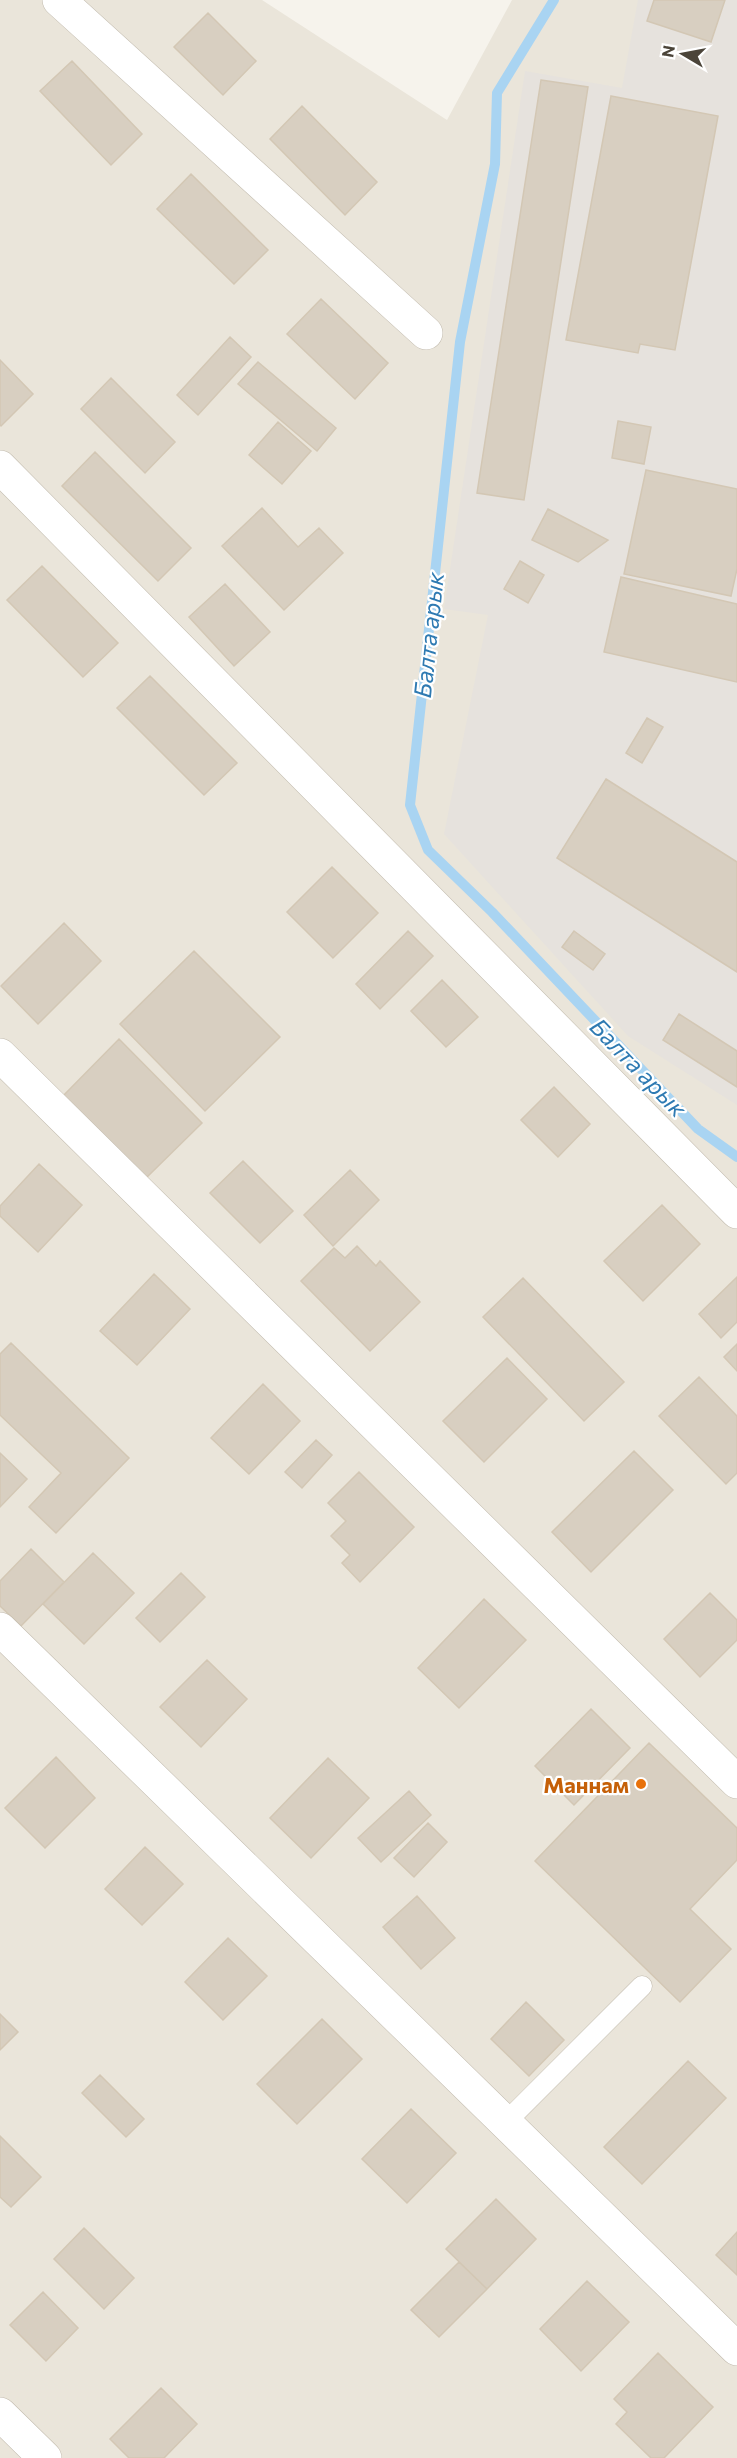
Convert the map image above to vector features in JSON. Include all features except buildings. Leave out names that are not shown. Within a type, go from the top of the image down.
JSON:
[{"type":"street","points":[[59,0],[426,333]]},
{"type":"street","points":[[0,467],[735,1208]]},
{"type":"street","points":[[0,1055],[737,1782]]},
{"type":"street","points":[[0,1629],[737,2349]]},
{"type":"street","points":[[0,2414],[45,2458]]},
{"type":"lane","points":[[505,2123],[642,1986]]},
{"type":"shaded area","points":[[0,0],[262,0],[447,120],[512,0],[737,0],[737,2458],[0,2458]]},
{"type":"shaded area","points":[[638,0],[737,0],[737,1105],[628,1036],[444,834],[488,615],[444,609],[525,71],[622,88]]},
{"type":"waterway","name":"Балта арык","points":[[554,0],[497,93],[495,164],[460,342],[410,805],[428,850],[492,912],[698,1129],[737,1157]]},
{"type":"place","name":"Маннам","points":[[641,1784]]}]
